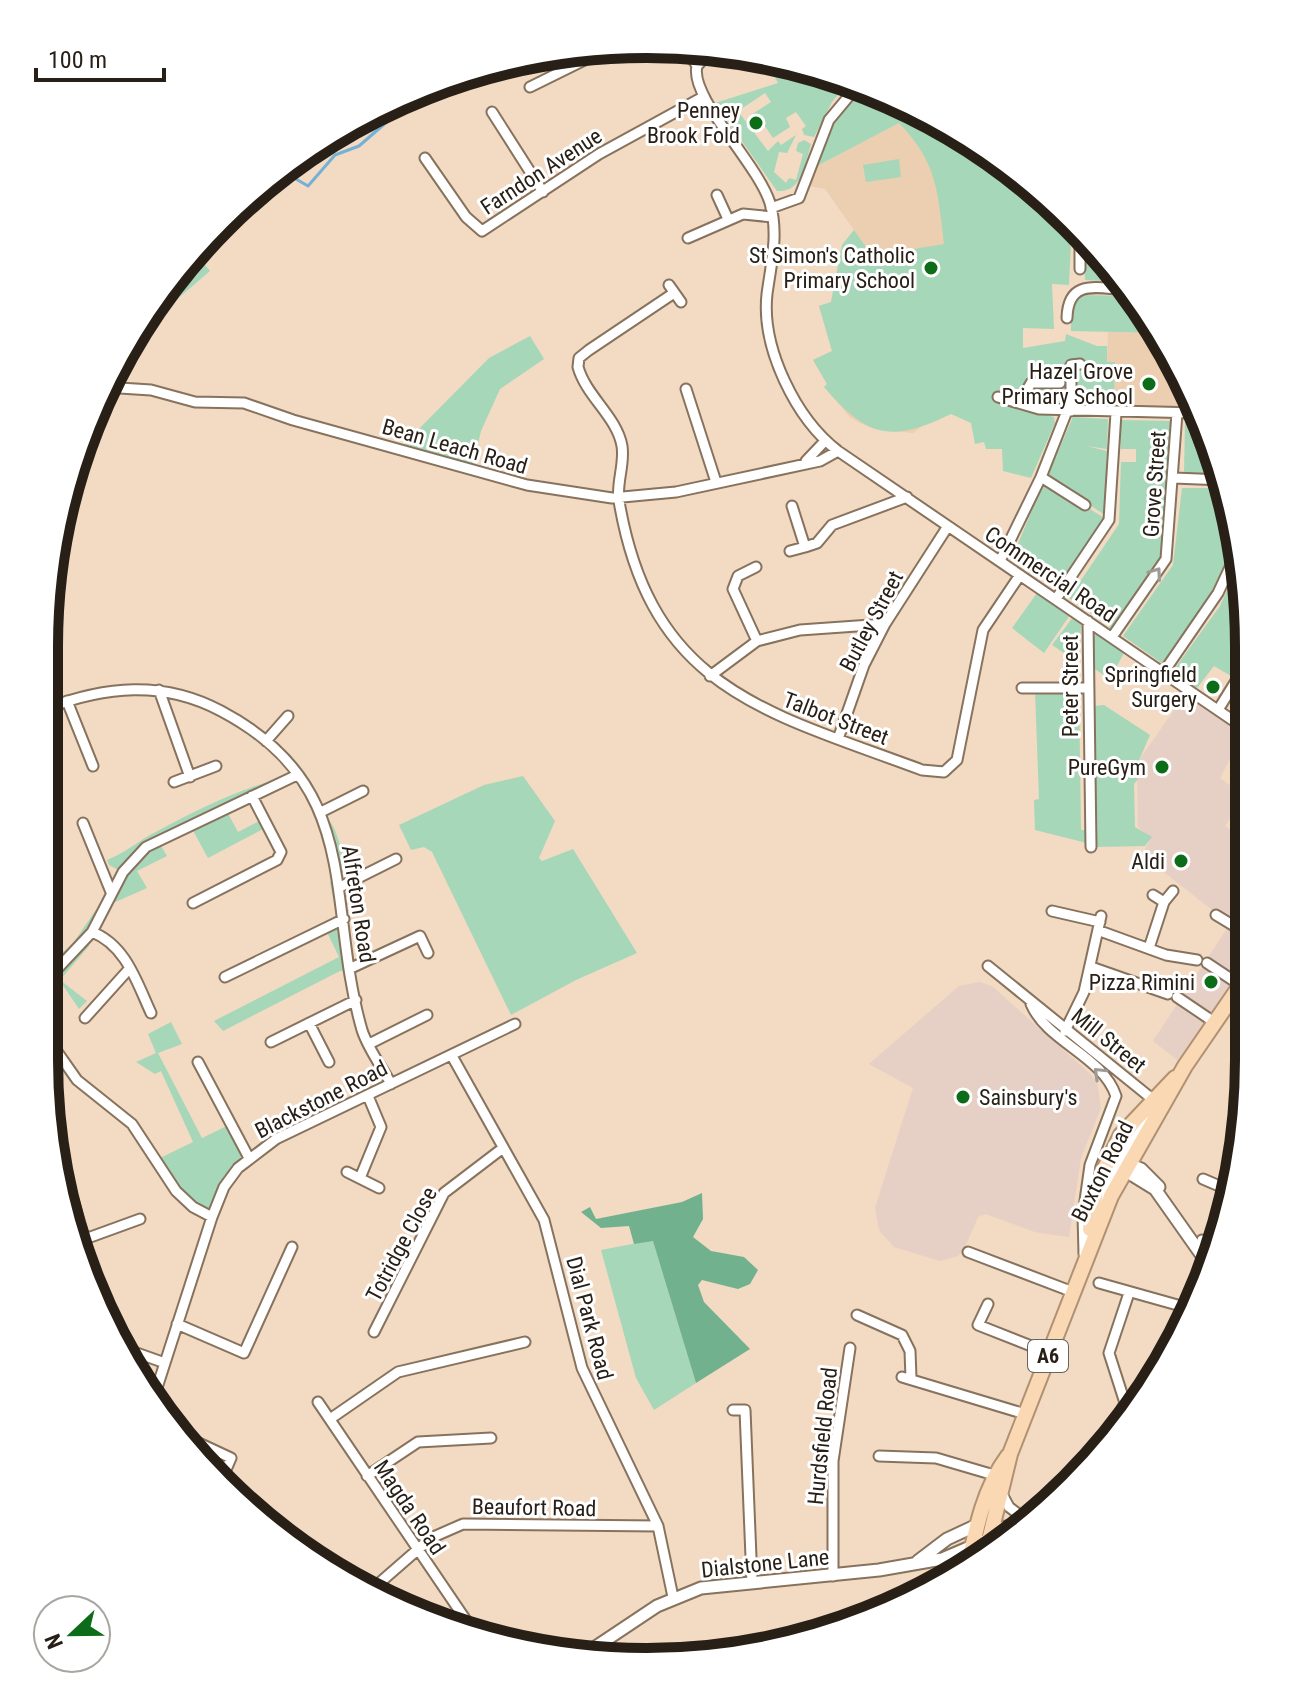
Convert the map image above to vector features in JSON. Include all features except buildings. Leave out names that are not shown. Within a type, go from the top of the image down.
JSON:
[{"type":"highway","name":"A6","points":[[1157,1107],[1235,992]]},
{"type":"highway","name":"Buxton Road","points":[[1084,1257],[1111,1196],[1120,1164],[1121,1135],[1157,1107]]},
{"type":"highway","name":"Buxton Road","points":[[976,1547],[1002,1494],[1010,1454],[1073,1292],[1084,1257],[1097,1184],[1120,1164],[1157,1107]]},
{"type":"highway","name":"Buxton Road","points":[[982,1542],[981,1535],[994,1475],[1010,1454]]},
{"type":"street","points":[[693,60],[703,97],[750,162],[772,213]]},
{"type":"street","points":[[697,66],[702,61]]},
{"type":"street","points":[[530,87],[581,62]]},
{"type":"street","points":[[688,238],[743,214],[772,213],[799,198],[829,120],[850,95]]},
{"type":"street","name":"Farndon Avenue","points":[[425,158],[476,230],[491,228],[599,154],[703,97]]},
{"type":"street","points":[[492,112],[543,192]]},
{"type":"street","points":[[717,195],[728,219]]},
{"type":"street","name":"Commercial Road","points":[[772,213],[768,327],[788,385],[825,441],[1235,722]]},
{"type":"street","points":[[1080,248],[1080,269]]},
{"type":"street","name":"Talbot Street","points":[[681,302],[672,289],[579,358],[580,376],[622,445],[618,498],[636,564],[655,609],[683,649],[710,676],[751,703],[838,739],[935,773],[952,767],[961,748],[983,630],[1020,575]]},
{"type":"street","points":[[1067,318],[1067,300],[1072,293],[1081,289],[1114,290]]},
{"type":"street","points":[[1000,561],[1069,411],[1071,365],[1080,364]]},
{"type":"street","points":[[1020,402],[1031,383],[1060,383]]},
{"type":"street","name":"Bean Leach Road","points":[[118,388],[151,390],[195,402],[257,406],[303,423],[527,485],[618,498],[676,492],[820,461],[838,451]]},
{"type":"street","points":[[686,389],[716,482]]},
{"type":"street","points":[[998,397],[1039,409],[1186,413]]},
{"type":"street","points":[[1056,599],[1109,520],[1116,413]]},
{"type":"street","name":"Grove Street","points":[[1112,637],[1166,559],[1177,413]]},
{"type":"street","points":[[800,464],[816,454],[825,441]]},
{"type":"street","points":[[1041,477],[1085,505]]},
{"type":"street","points":[[1174,478],[1211,479]]},
{"type":"street","points":[[790,551],[817,543],[832,525],[907,497]]},
{"type":"street","points":[[792,506],[805,547]]},
{"type":"street","name":"Butley Street","points":[[838,739],[864,665],[885,624],[948,526]]},
{"type":"street","points":[[756,567],[738,576],[733,589],[757,641]]},
{"type":"street","points":[[1163,673],[1218,593],[1230,568]]},
{"type":"street","name":"Peter Street","points":[[1088,621],[1091,847]]},
{"type":"street","points":[[710,676],[757,641],[800,630],[885,624]]},
{"type":"street","points":[[1218,710],[1235,683]]},
{"type":"street","name":"Alfreton Road","points":[[58,704],[96,692],[130,688],[159,690],[204,702],[247,724],[297,775],[321,812],[335,852],[356,1000],[369,1044],[391,1084]]},
{"type":"street","points":[[1022,688],[1087,688]]},
{"type":"street","points":[[159,690],[190,777]]},
{"type":"street","points":[[67,701],[93,766]]},
{"type":"street","points":[[266,741],[288,716]]},
{"type":"street","points":[[174,782],[216,766]]},
{"type":"street","points":[[58,968],[92,932],[123,872],[146,847],[297,775]]},
{"type":"street","points":[[321,812],[363,791]]},
{"type":"street","points":[[193,903],[277,860],[281,852],[252,796]]},
{"type":"street","points":[[83,823],[111,892]]},
{"type":"street","points":[[340,887],[396,859]]},
{"type":"street","points":[[1149,948],[1164,902],[1173,891]]},
{"type":"street","points":[[1153,895],[1164,902]]},
{"type":"street","points":[[1052,911],[1100,923],[1149,948],[1202,961],[1235,978]]},
{"type":"street","points":[[1216,915],[1235,927]]},
{"type":"street","points":[[225,977],[344,919]]},
{"type":"street","points":[[1063,1033],[1082,1000],[1100,923]]},
{"type":"street","points":[[92,932],[113,945],[130,968],[151,1013]]},
{"type":"street","points":[[351,968],[420,936],[428,953]]},
{"type":"street","name":"Mill Street","points":[[988,966],[1063,1033],[1157,1107]]},
{"type":"street","points":[[1091,967],[1172,996],[1214,1022]]},
{"type":"street","points":[[85,1018],[130,968]]},
{"type":"street","points":[[271,1042],[356,1000]]},
{"type":"street","points":[[369,1044],[427,1015]]},
{"type":"street","points":[[309,1023],[329,1062]]},
{"type":"street","name":"Blackstone Road","points":[[157,1387],[224,1187],[249,1158],[276,1139],[515,1024]]},
{"type":"street","name":"Mill Street","points":[[1063,1033],[1115,1092],[1113,1110],[1096,1140],[1083,1215],[1084,1257]]},
{"type":"street","points":[[58,1053],[77,1080],[132,1124],[176,1191],[193,1207],[212,1217]]},
{"type":"street","name":"Dial Park Road","points":[[452,1056],[548,1231],[592,1396],[658,1526],[673,1597]]},
{"type":"street","points":[[198,1062],[249,1158]]},
{"type":"street","points":[[360,1178],[381,1127],[368,1096]]},
{"type":"street","points":[[1096,1140],[1101,1154],[1157,1184],[1201,1256]]},
{"type":"street","name":"Totridge Close","points":[[374,1332],[444,1193],[503,1148]]},
{"type":"street","points":[[1120,1164],[1155,1189],[1170,1208]]},
{"type":"street","points":[[347,1172],[379,1188]]},
{"type":"street","points":[[1203,1179],[1221,1187]]},
{"type":"street","points":[[1111,1196],[1134,1184],[1155,1189]]},
{"type":"street","points":[[88,1245],[140,1219]]},
{"type":"street","points":[[1202,1240],[1206,1242]]},
{"type":"street","points":[[177,1324],[244,1353],[292,1247]]},
{"type":"street","points":[[968,1252],[1073,1292]]},
{"type":"street","points":[[1099,1283],[1180,1306]]},
{"type":"street","points":[[1125,1402],[1109,1353],[1129,1293]]},
{"type":"street","points":[[988,1304],[978,1325],[1049,1353]]},
{"type":"street","points":[[857,1315],[902,1335],[910,1351],[907,1378],[1025,1414]]},
{"type":"street","points":[[330,1419],[398,1372],[525,1343]]},
{"type":"street","name":"Hurdsfield Road","points":[[833,1576],[833,1461],[850,1348]]},
{"type":"street","points":[[136,1353],[165,1363]]},
{"type":"street","name":"Magda Road","points":[[318,1402],[465,1620]]},
{"type":"street","points":[[733,1410],[745,1410],[752,1582]]},
{"type":"street","points":[[367,1476],[418,1442],[491,1438]]},
{"type":"street","points":[[201,1444],[231,1458],[225,1471]]},
{"type":"street","points":[[879,1456],[936,1458],[994,1475]]},
{"type":"street","points":[[1002,1494],[1009,1507],[1019,1514]]},
{"type":"street","name":"Beaufort Road","points":[[379,1583],[417,1549],[463,1524],[658,1526]]},
{"type":"street","points":[[981,1535],[1002,1528]]},
{"type":"street","points":[[981,1535],[995,1533]]},
{"type":"street","name":"Dialstone Lane","points":[[598,1646],[673,1597],[701,1588],[833,1576],[917,1561],[981,1535]]},
{"type":"street","points":[[939,1554],[950,1563]]},
{"type":"shaded area","name":"St Simon's Catholic Primary School","points":[[906,119],[986,166],[1022,328],[1023,348],[913,433],[874,429],[850,417],[824,387],[827,384],[813,360],[832,351],[819,306],[831,302],[842,245],[854,230],[825,189],[809,186],[815,167]]},
{"type":"shaded area","name":"Hazel Grove Primary School","points":[[1108,332],[1144,333],[1184,407],[1114,406],[1115,363],[1107,362]]},
{"type":"shaded area","points":[[1186,693],[1235,727],[1235,750],[1220,778],[1235,789],[1235,810],[1225,826],[1235,833],[1235,993],[1185,1066],[1153,1041],[1230,924],[1142,855],[1151,838],[1138,827],[1137,763]]},
{"type":"shaded area","points":[[979,982],[992,986],[1087,1071],[1097,1082],[1101,1108],[1081,1158],[1069,1237],[1035,1232],[986,1214],[978,1217],[958,1256],[940,1261],[894,1247],[879,1230],[875,1208],[913,1088],[869,1064],[959,986]]},
{"type":"green space","points":[[780,73],[841,91],[832,102],[814,137],[804,135],[802,129],[806,126],[796,112],[786,118],[790,127],[773,138],[758,116],[753,119],[751,115],[771,102],[765,93],[738,111],[768,151],[778,141],[781,145],[796,135],[787,153],[779,152],[774,172],[786,183],[789,178],[796,180],[803,154],[796,151],[798,143],[804,140],[811,144],[797,182],[792,187],[777,191],[715,103],[778,83],[775,78]]},
{"type":"green space","name":"St Simon's Catholic Primary School","points":[[853,96],[941,137],[1005,180],[1071,239],[1069,285],[1052,284],[1054,329],[1023,328],[1023,348],[1065,341],[1066,334],[1097,346],[1107,346],[1107,362],[1115,362],[1114,406],[1074,405],[1073,369],[1083,370],[1081,361],[1065,361],[1065,380],[1029,381],[1016,393],[995,395],[996,401],[1054,417],[1055,423],[1031,478],[1003,471],[1002,449],[986,449],[984,442],[975,444],[971,423],[951,414],[912,429],[896,432],[882,430],[854,417],[824,387],[827,384],[813,360],[832,351],[819,306],[831,302],[842,245],[854,230],[872,256],[944,244],[934,179],[921,151],[899,123],[815,167],[829,133]]},
{"type":"green space","points":[[899,159],[901,177],[866,182],[863,165]]},
{"type":"green space","points":[[1084,253],[1108,281],[1085,280]]},
{"type":"green space","points":[[202,261],[210,271],[175,301],[170,302]]},
{"type":"green space","points":[[1079,295],[1119,296],[1144,333],[1071,331],[1071,302]]},
{"type":"green space","points":[[530,336],[544,359],[500,389],[481,431],[473,465],[404,444],[489,358]]},
{"type":"green space","points":[[1032,385],[1065,386],[1063,403],[1029,402],[1028,390]]},
{"type":"green space","points":[[1073,417],[1108,419],[1107,449],[1086,446],[1107,451],[1105,515],[1047,477]]},
{"type":"green space","points":[[1120,420],[1171,421],[1160,560],[1111,628],[1069,598],[1119,524],[1121,462],[1136,462],[1136,449],[1121,449]]},
{"type":"green space","points":[[1185,422],[1190,422],[1209,474],[1184,474]]},
{"type":"green space","points":[[1044,481],[1106,519],[1057,589],[1013,556]]},
{"type":"green space","points":[[1182,488],[1213,488],[1228,557],[1210,595],[1163,664],[1123,636],[1173,565]]},
{"type":"green space","points":[[1231,582],[1235,670],[1231,676],[1214,666],[1197,688],[1173,671],[1220,606]]},
{"type":"green space","points":[[1037,593],[1070,615],[1044,653],[1012,628]]},
{"type":"green space","points":[[1073,617],[1081,623],[1080,653],[1064,653],[1052,645]]},
{"type":"green space","points":[[1096,634],[1124,653],[1110,679],[1093,668],[1093,636]]},
{"type":"green space","points":[[1079,690],[1081,830],[1086,830],[1087,843],[1035,830],[1034,800],[1039,799],[1035,691]]},
{"type":"green space","points":[[1104,705],[1150,735],[1133,774],[1138,779],[1134,784],[1135,827],[1152,837],[1145,846],[1096,847],[1093,706]]},
{"type":"green space","points":[[278,752],[290,754],[306,774],[318,795],[321,812],[338,838],[345,870],[339,878],[352,971],[340,971],[223,1031],[214,1021],[339,957],[325,928],[343,919],[335,909],[330,882],[339,877],[335,852],[297,775],[225,808],[238,832],[263,819],[267,827],[208,858],[190,825],[158,841],[167,856],[137,871],[147,888],[113,903],[104,922],[92,932],[89,946],[60,980],[87,1001],[79,1009],[60,981],[58,982],[58,953],[69,949],[122,872],[109,865],[107,860],[221,799],[296,775]]},
{"type":"green space","points":[[523,776],[555,821],[539,858],[542,861],[573,849],[637,953],[576,980],[511,1015],[432,852],[424,847],[411,850],[399,825],[484,785]]},
{"type":"green space","points":[[171,1022],[182,1044],[158,1053],[202,1138],[231,1124],[249,1158],[238,1168],[212,1217],[193,1207],[156,1160],[193,1142],[161,1071],[155,1074],[136,1062],[156,1053],[148,1034]]},
{"type":"green space","points":[[702,1193],[703,1219],[693,1237],[711,1251],[744,1257],[758,1270],[750,1284],[738,1289],[702,1280],[698,1285],[704,1302],[750,1349],[696,1383],[653,1241],[634,1244],[629,1226],[601,1228],[581,1212],[590,1207],[596,1219],[682,1202]]},
{"type":"green space","points":[[653,1240],[696,1383],[654,1410],[636,1378],[601,1250]]},
{"type":"waterway","points":[[292,177],[308,186],[335,155],[359,146],[395,115]]},
{"type":"waterway","points":[[267,197],[273,192]]},
{"type":"place","name":"Penney Brook Fold","points":[[756,123]]},
{"type":"place","name":"St Simon's Catholic Primary School","points":[[931,268]]},
{"type":"place","name":"Hazel Grove Primary School","points":[[1149,384]]},
{"type":"place","name":"Springfield Surgery","points":[[1213,687]]},
{"type":"place","name":"PureGym","points":[[1162,767]]},
{"type":"place","name":"Aldi","points":[[1181,861]]},
{"type":"place","name":"Pizza Rimini","points":[[1211,982]]},
{"type":"place","name":"Sainsbury's","points":[[963,1097]]}]
